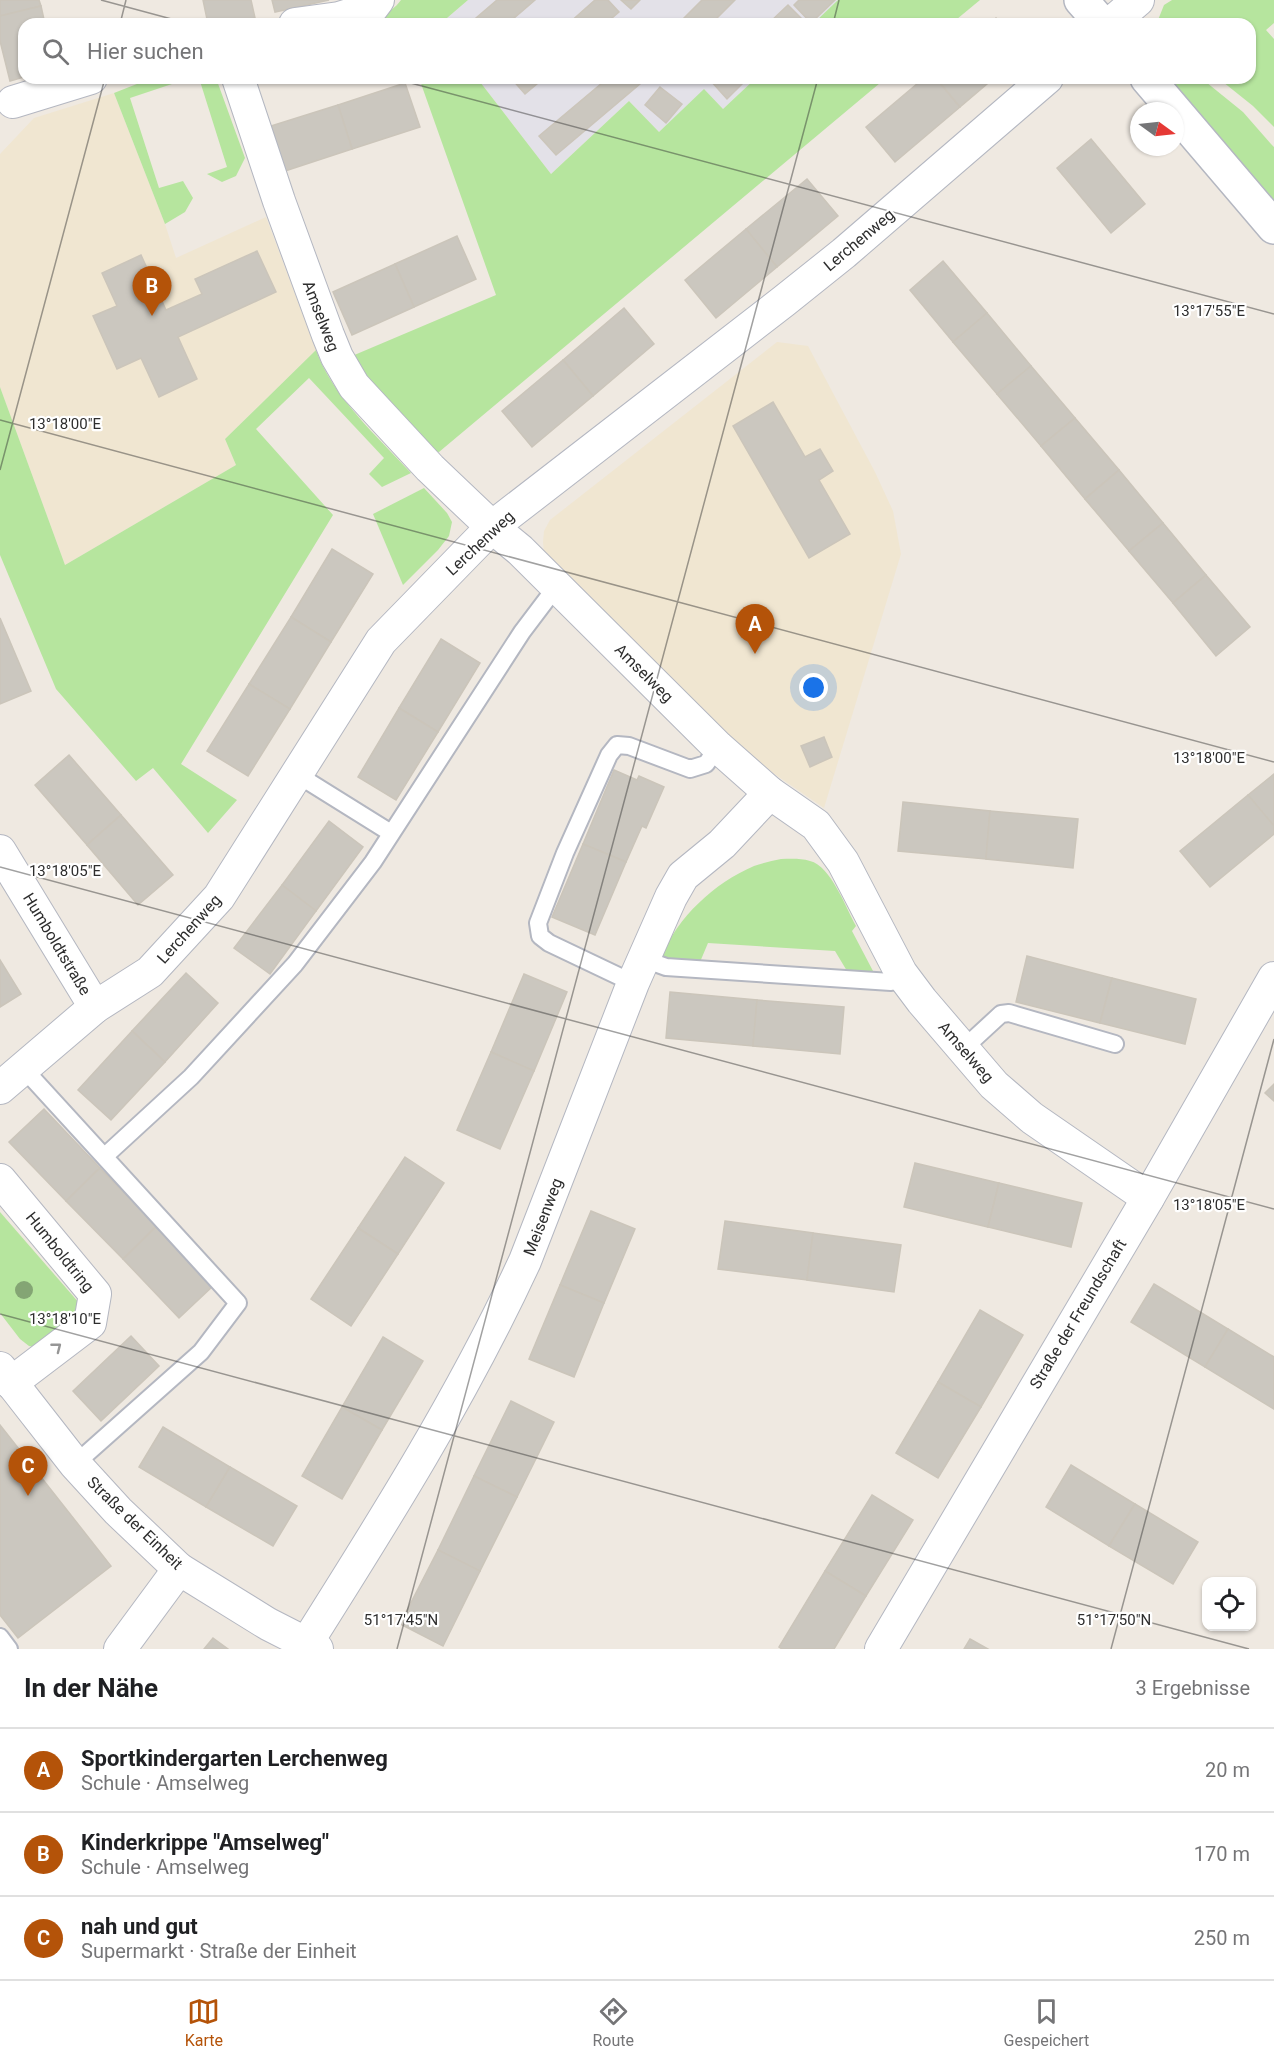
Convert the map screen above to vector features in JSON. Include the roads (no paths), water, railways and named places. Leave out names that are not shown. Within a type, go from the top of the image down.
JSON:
[{"type":"street","points":[[339,18],[372,8],[378,0]]},
{"type":"street","points":[[1081,0],[1097,18]]},
{"type":"street","points":[[1117,18],[1138,0]]},
{"type":"street","points":[[13,102],[72,84]]},
{"type":"street","name":"Amselweg","points":[[240,84],[328,335],[345,373],[354,386],[430,468],[492,528],[520,550],[717,747],[770,793],[816,825],[843,862],[901,973],[994,1085],[1032,1118],[1148,1198]]},
{"type":"street","name":"Lerchenweg","points":[[12,1079],[95,1007],[150,972],[219,897],[381,641],[492,528],[793,294],[1040,84]]},
{"type":"street","points":[[1153,84],[1274,228]]},
{"type":"street","name":"Meisenweg","points":[[312,1647],[433,1440],[504,1306],[525,1261],[638,971],[671,897],[683,876],[722,844],[770,793]]},
{"type":"street","name":"Humboldtstraße","points":[[0,851],[95,1007]]},
{"type":"street","name":"Straße der Freundschaft","points":[[881,1649],[1148,1198],[1274,978]]},
{"type":"street","name":"Humboldtring","points":[[0,1180],[95,1294],[90,1323],[6,1376]]},
{"type":"street","name":"Straße der Einheit","points":[[6,1376],[75,1464],[118,1511],[179,1569],[268,1624],[312,1647]]},
{"type":"street","points":[[120,1649],[179,1569]]},
{"type":"lane","points":[[105,1156],[190,1077],[295,964],[374,862],[522,632],[556,587]]},
{"type":"lane","points":[[717,747],[706,764],[690,769],[629,746],[617,745],[609,755],[565,854],[538,923],[540,936],[549,943],[638,971],[666,967],[891,982],[901,973]]},
{"type":"lane","points":[[298,775],[391,833]]},
{"type":"lane","points":[[963,1049],[1001,1014],[1009,1013],[1115,1044]]},
{"type":"lane","points":[[12,1079],[105,1156],[238,1303],[201,1352],[75,1464]]},
{"type":"lane","points":[[0,1637],[9,1649]]},
{"type":"place","name":"Kinderkrippe \"Amselweg\"","points":[[152,316]]},
{"type":"place","name":"Sportkindergarten Lerchenweg","points":[[755,654]]},
{"type":"place","name":"nah und gut","points":[[28,1496]]}]
